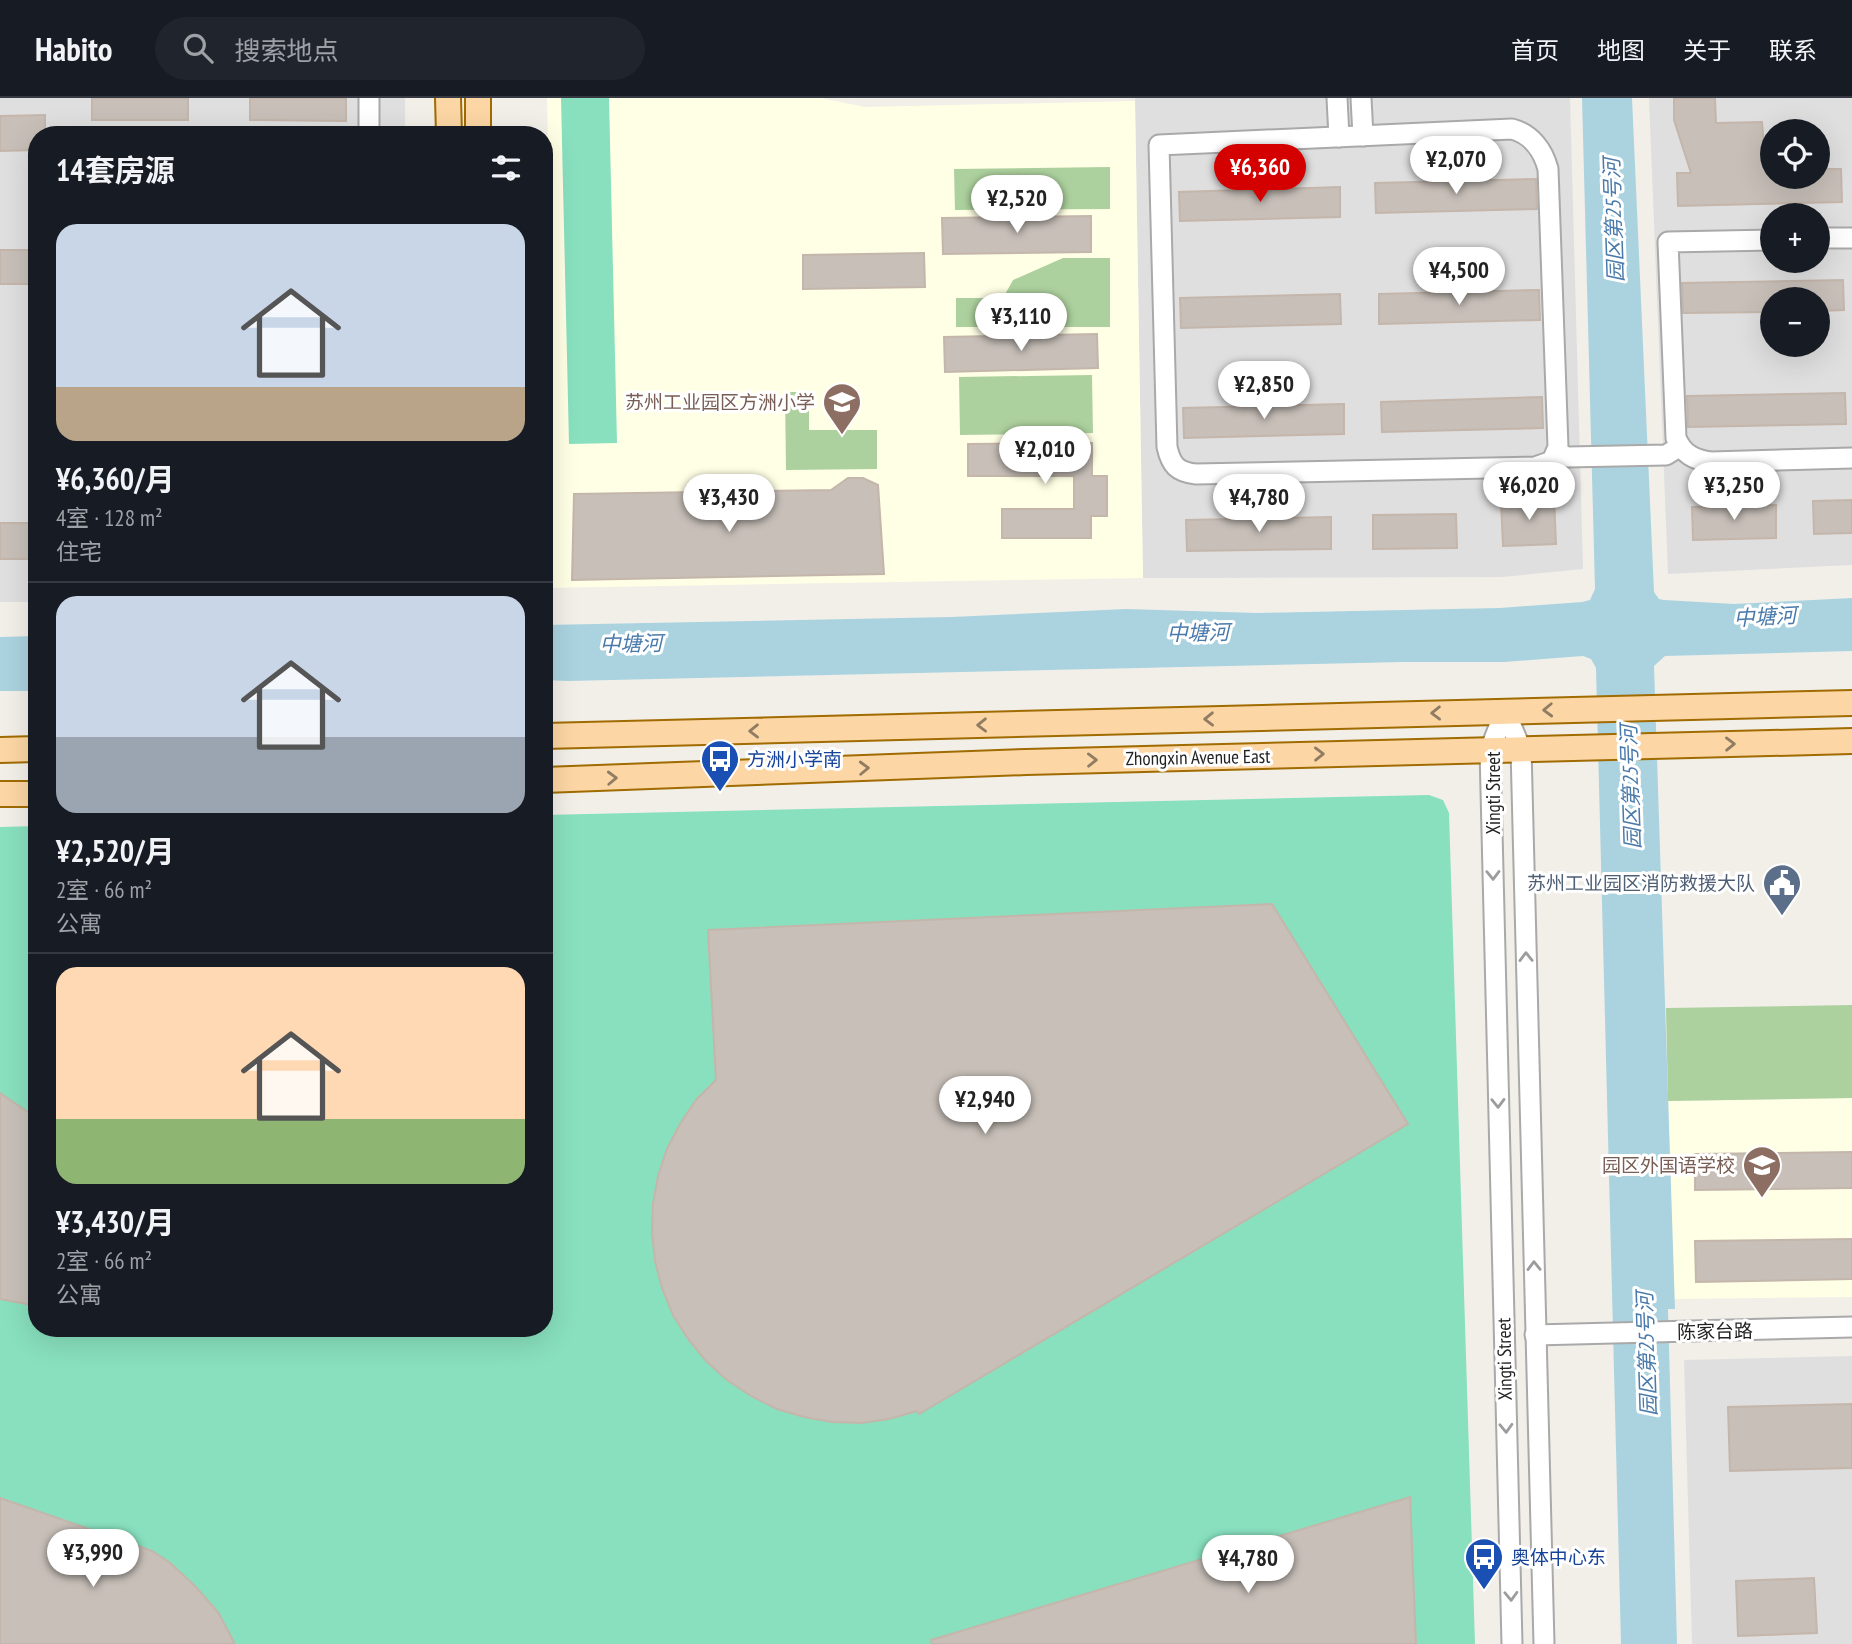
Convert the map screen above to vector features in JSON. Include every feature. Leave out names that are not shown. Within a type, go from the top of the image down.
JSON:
[{"type":"main road","points":[[448,98],[449,126]]},
{"type":"main road","points":[[478,98],[478,126]]},
{"type":"main road","name":"Zhongxin Avenue East","points":[[553,736],[1852,703]]},
{"type":"main road","name":"Zhongxin Avenue East","points":[[553,780],[1026,762],[1852,741]]},
{"type":"main road","points":[[0,750],[28,749]]},
{"type":"main road","points":[[0,794],[28,794]]},
{"type":"street","points":[[369,98],[369,126]]},
{"type":"street","points":[[1337,98],[1339,137]]},
{"type":"street","points":[[1361,98],[1363,136]]},
{"type":"street","points":[[1512,130],[1523,132],[1546,160],[1549,180],[1557,454],[1552,461],[1535,467],[1196,474],[1182,472],[1173,466],[1167,447],[1159,145],[1363,136],[1512,130]]},
{"type":"street","points":[[1830,239],[1852,238]]},
{"type":"street","points":[[1760,240],[1668,242],[1674,427],[1679,447],[1698,461],[1711,462],[1852,458]]},
{"type":"street","points":[[1557,454],[1568,457],[1653,456],[1666,455],[1679,447]]},
{"type":"street","name":"Xingti Street","points":[[1505,711],[1521,749],[1544,1644]]},
{"type":"street","name":"Xingti Street","points":[[1505,711],[1490,750],[1512,1644]]},
{"type":"street","name":"陈家台路","points":[[1535,1335],[1852,1327]]},
{"type":"shaded area","points":[[0,98],[405,98],[405,126],[28,126],[28,602],[0,602]]},
{"type":"shaded area","name":"苏州工业园区方洲小学","points":[[547,98],[821,98],[865,107],[1135,101],[1143,578],[553,588],[553,126],[548,126]]},
{"type":"shaded area","points":[[1135,98],[1570,98],[1583,569],[1502,577],[1143,578]]},
{"type":"shaded area","points":[[1649,98],[1852,98],[1852,565],[1668,574]]},
{"type":"shaded area","name":"园区外国语学校","points":[[1852,1098],[1852,1297],[1674,1299],[1668,1101]]},
{"type":"shaded area","points":[[1852,1356],[1852,1644],[1692,1644],[1684,1360]]},
{"type":"green space","points":[[561,98],[609,98],[617,443],[569,444]]},
{"type":"green space","points":[[1110,167],[1110,209],[955,210],[954,169]]},
{"type":"green space","points":[[1063,258],[1110,258],[1110,327],[956,327],[956,298],[1003,298],[1013,280]]},
{"type":"green space","points":[[1092,375],[1093,433],[960,435],[959,377]]},
{"type":"green space","points":[[785,392],[809,392],[809,430],[877,430],[877,469],[786,470]]},
{"type":"green space","points":[[1429,795],[1443,800],[1449,813],[1475,1644],[0,1644],[0,827],[28,826],[28,1337],[553,1337],[553,815]]},
{"type":"green space","points":[[1852,1005],[1852,1098],[1668,1101],[1666,1008]]},
{"type":"water","points":[[1582,98],[1632,98],[1654,592],[1659,599],[1664,600],[1734,604],[1852,598],[1852,651],[1665,656],[1654,666],[1675,1309],[1668,1309],[1677,1644],[1621,1644],[1596,668],[1591,659],[1583,656],[1504,662],[553,680],[553,625],[952,617],[1126,609],[1257,613],[1500,608],[1582,602],[1590,600],[1595,589]]},
{"type":"water","points":[[28,636],[28,691],[0,691],[0,637]]},
{"type":"building","points":[[92,98],[188,98],[188,120],[92,120]]},
{"type":"building","points":[[250,98],[346,98],[346,121],[250,120]]},
{"type":"building","points":[[1674,98],[1715,98],[1716,123],[1760,122],[1760,189],[1830,189],[1830,169],[1841,169],[1842,202],[1678,206],[1677,173],[1691,173],[1674,120]]},
{"type":"building","points":[[45,115],[45,126],[28,126],[28,150],[0,151],[0,116]]},
{"type":"building","points":[[1536,179],[1537,209],[1376,213],[1375,183]]},
{"type":"building","points":[[1340,187],[1340,217],[1180,221],[1179,192]]},
{"type":"building","points":[[1091,216],[1091,252],[943,254],[942,218]]},
{"type":"building","points":[[0,250],[28,250],[28,284],[0,284]]},
{"type":"building","points":[[924,253],[925,287],[803,289],[803,255]]},
{"type":"building","points":[[1843,280],[1844,310],[1830,311],[1830,287],[1760,287],[1760,312],[1683,313],[1682,283]]},
{"type":"building","points":[[1539,290],[1540,320],[1379,324],[1379,294]]},
{"type":"building","points":[[1340,294],[1341,324],[1181,328],[1180,298]]},
{"type":"building","points":[[1097,334],[1098,368],[945,372],[944,337]]},
{"type":"building","points":[[1845,393],[1846,424],[1688,427],[1687,396]]},
{"type":"building","points":[[1542,397],[1543,428],[1382,432],[1381,402]]},
{"type":"building","points":[[1344,404],[1344,434],[1184,438],[1183,408]]},
{"type":"building","points":[[1092,443],[1092,476],[1107,476],[1107,516],[1091,516],[1091,538],[1002,538],[1002,509],[1074,509],[1074,476],[968,476],[968,444]]},
{"type":"building","points":[[848,478],[863,478],[878,485],[884,574],[572,580],[574,494],[831,490]]},
{"type":"building","points":[[1554,498],[1556,544],[1503,546],[1501,501]]},
{"type":"building","points":[[1852,500],[1852,533],[1814,534],[1813,501]]},
{"type":"building","points":[[1776,505],[1776,538],[1693,540],[1692,507]]},
{"type":"building","points":[[1456,514],[1457,548],[1373,549],[1373,515]]},
{"type":"building","points":[[1331,517],[1331,549],[1187,551],[1186,520]]},
{"type":"building","points":[[0,523],[28,523],[28,559],[0,559]]},
{"type":"building","points":[[1272,904],[1408,1124],[919,1414],[917,1411],[861,1423],[832,1422],[777,1409],[727,1380],[706,1361],[688,1339],[673,1315],[655,1261],[653,1204],[667,1149],[696,1100],[716,1080],[708,930]]},
{"type":"building","points":[[0,1093],[28,1112],[28,1304],[0,1299]]},
{"type":"building","points":[[1852,1152],[1852,1188],[1695,1190],[1695,1154]]},
{"type":"building","points":[[1852,1239],[1852,1279],[1696,1282],[1695,1241]]},
{"type":"building","points":[[1852,1404],[1852,1468],[1730,1471],[1728,1407]]},
{"type":"building","points":[[1410,1497],[1416,1644],[932,1644],[931,1640]]},
{"type":"building","points":[[0,1498],[152,1551],[169,1562],[194,1585],[218,1612],[235,1644],[0,1644]]},
{"type":"building","points":[[1814,1578],[1817,1633],[1738,1636],[1736,1581]]},
{"type":"place","name":"苏州工业园区方洲小学","points":[[842,436]]},
{"type":"place","name":"方洲小学南","points":[[720,793]]},
{"type":"place","name":"苏州工业园区消防救援大队","points":[[1782,917]]},
{"type":"place","name":"园区外国语学校","points":[[1762,1199]]},
{"type":"place","name":"奥体中心东","points":[[1484,1591]]},
{"type":"water label","name":"园区第25号河","points":[[1614,220]]},
{"type":"water label","name":"中塘河","points":[[1765,617]]},
{"type":"water label","name":"中塘河","points":[[1198,633]]},
{"type":"water label","name":"中塘河","points":[[631,644]]},
{"type":"water label","name":"园区第25号河","points":[[1631,787]]},
{"type":"water label","name":"园区第25号河","points":[[1647,1354]]}]
